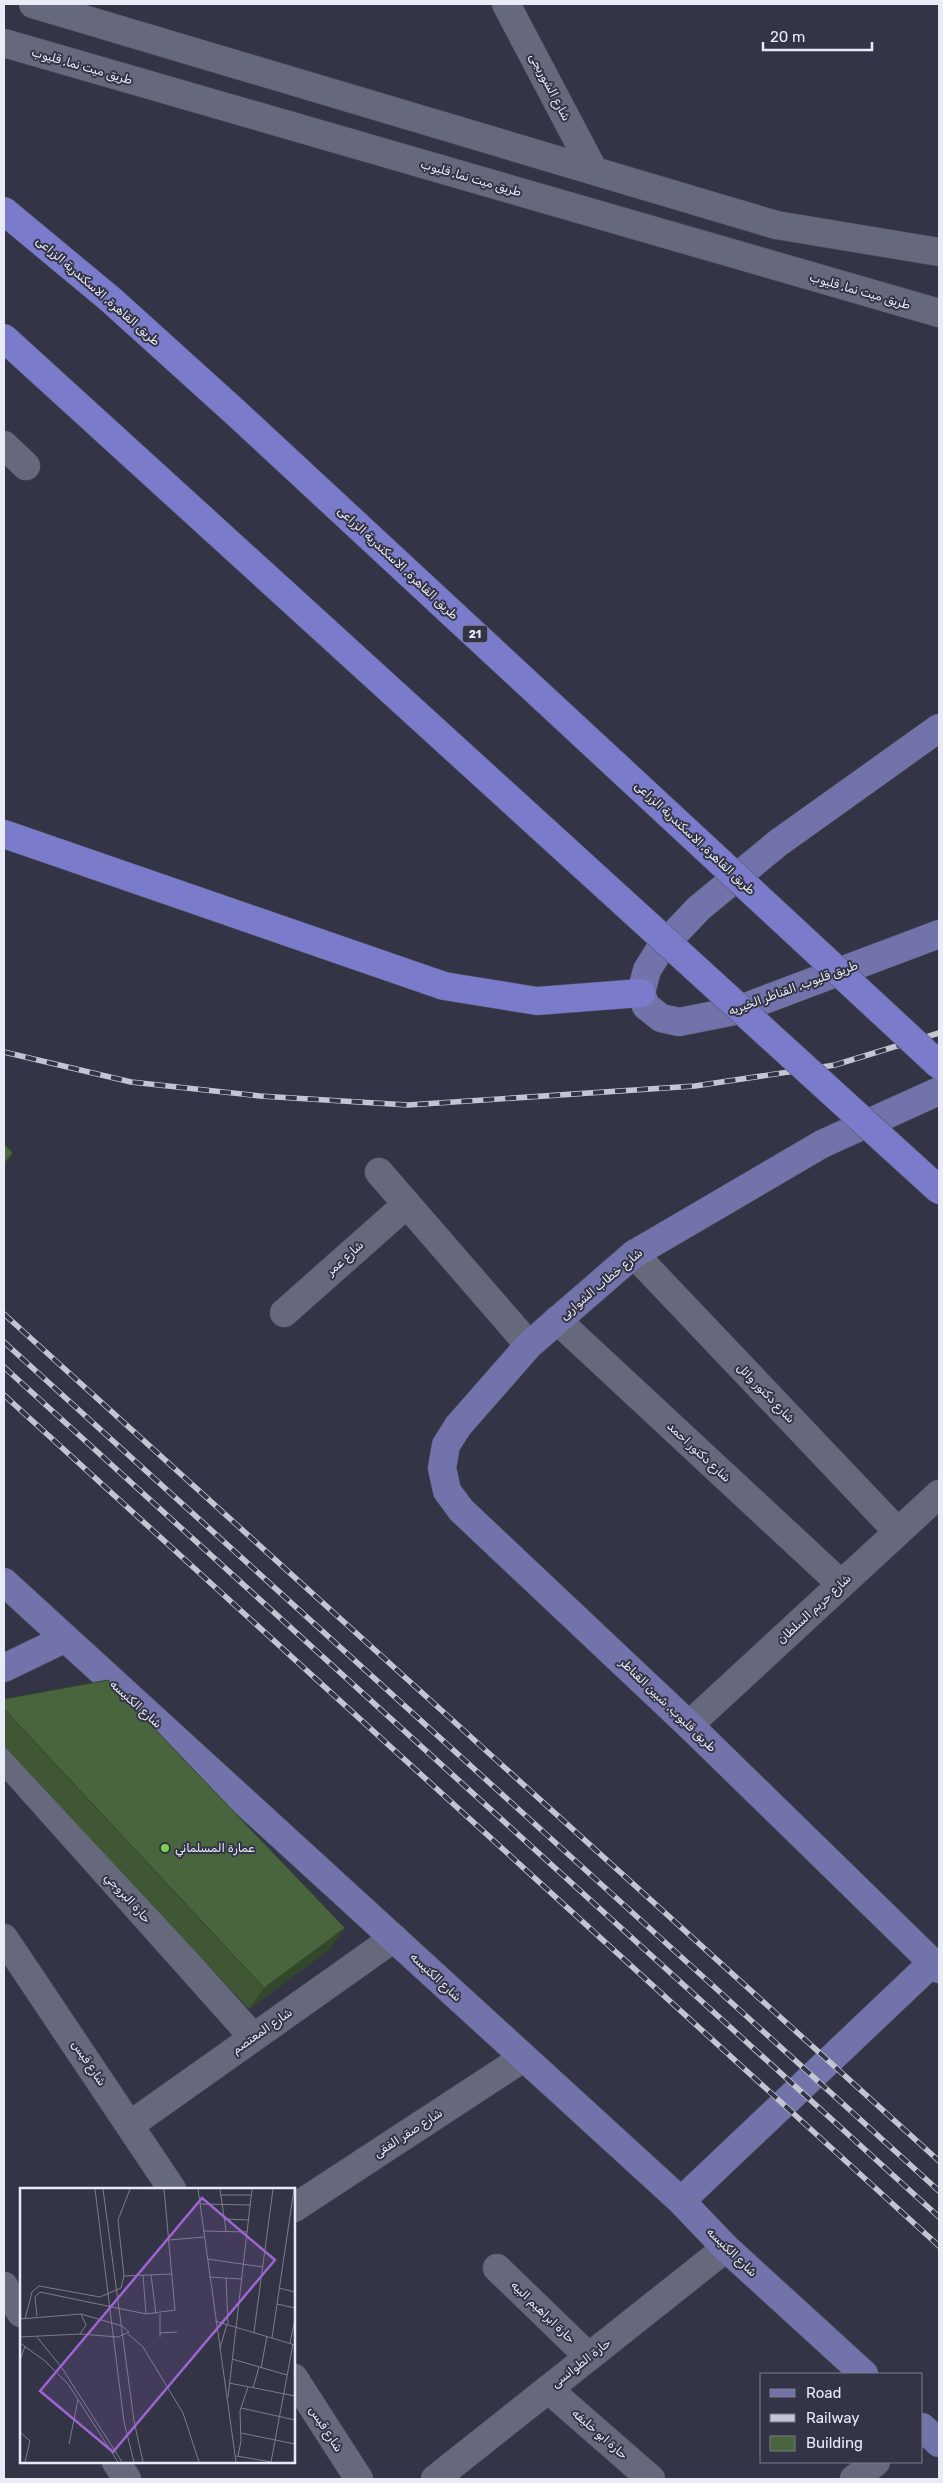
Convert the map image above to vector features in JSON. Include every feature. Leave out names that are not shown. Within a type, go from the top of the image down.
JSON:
[{"type":"highway","name":"طريق القاهرة, الاسكندرية الزراعى","points":[[4,211],[110,299],[235,412],[939,1064]]},
{"type":"highway","points":[[4,338],[939,1190]]},
{"type":"highway","points":[[4,834],[444,986],[537,1001],[641,993]]},
{"type":"main road","points":[[641,993],[647,970],[660,949],[699,908],[778,843],[939,728]]},
{"type":"main road","name":"طريق قليوب, القناطر الخيريه","points":[[641,993],[646,1006],[661,1018],[679,1022],[735,1011],[939,934]]},
{"type":"main road","name":"شارع خطاب الشواربى","points":[[458,1426],[529,1344],[634,1254],[822,1144],[939,1091]]},
{"type":"main road","name":"طريق قليوب, شبين القناطر","points":[[458,1426],[446,1445],[442,1468],[447,1491],[461,1510],[689,1725],[936,1965]]},
{"type":"main road","name":"شارع الكنيسه","points":[[4,1582],[64,1639],[681,2201],[726,2248],[863,2373]]},
{"type":"main road","points":[[4,1668],[64,1639]]},
{"type":"main road","points":[[681,2201],[936,1965]]},
{"type":"main road","points":[[923,2428],[939,2443]]},
{"type":"street","points":[[33,4],[776,225],[939,252]]},
{"type":"street","name":"شارع الشوربجى","points":[[506,4],[594,171]]},
{"type":"street","name":"طريق ميت نما, قليوب","points":[[4,43],[939,313]]},
{"type":"street","points":[[4,445],[26,466]]},
{"type":"street","points":[[379,1172],[529,1344]]},
{"type":"street","name":"شارع عمر","points":[[284,1313],[406,1204]]},
{"type":"street","name":"شارع دكتور وائل","points":[[634,1254],[898,1532]]},
{"type":"street","name":"شارع دكتور احمد","points":[[558,1320],[841,1584]]},
{"type":"street","name":"شارع حريم السلطان","points":[[689,1725],[939,1494]]},
{"type":"street","name":"حارة البروجي","points":[[4,1758],[253,2037]]},
{"type":"street","name":"شارع قيس","points":[[4,1938],[171,2188]]},
{"type":"street","name":"شارع المعتصم","points":[[130,2125],[394,1938]]},
{"type":"street","name":"شارع صقر الفقى","points":[[295,2207],[523,2058]]},
{"type":"street","name":"حارة الطوانسى","points":[[435,2479],[726,2248]]},
{"type":"street","name":"حارة ابراهيم البيه","points":[[497,2268],[590,2357]]},
{"type":"street","points":[[4,2286],[20,2312]]},
{"type":"street","name":"شارع قيس","points":[[295,2380],[359,2479]]},
{"type":"street","name":"حارة ابو خليفه","points":[[548,2389],[644,2477]]},
{"type":"street","points":[[117,2463],[127,2479]]},
{"type":"street","points":[[854,2479],[875,2463]]},
{"type":"building","points":[[4,1144],[13,1153],[4,1163]]},
{"type":"building","name":"عمارة المسلماني","points":[[108,1680],[345,1928],[264,1988],[4,1709],[4,1699]]},
{"type":"railway","points":[[4,1052],[131,1082],[260,1096],[408,1105],[695,1086],[835,1065],[939,1033]]},
{"type":"railway","points":[[4,1314],[939,2161]]},
{"type":"railway","points":[[4,1342],[939,2191]]},
{"type":"railway","points":[[4,1367],[939,2217]]},
{"type":"railway","points":[[4,1395],[939,2246]]},
{"type":"place","name":"عمارة المسلماني","points":[[165,1848]]}]
